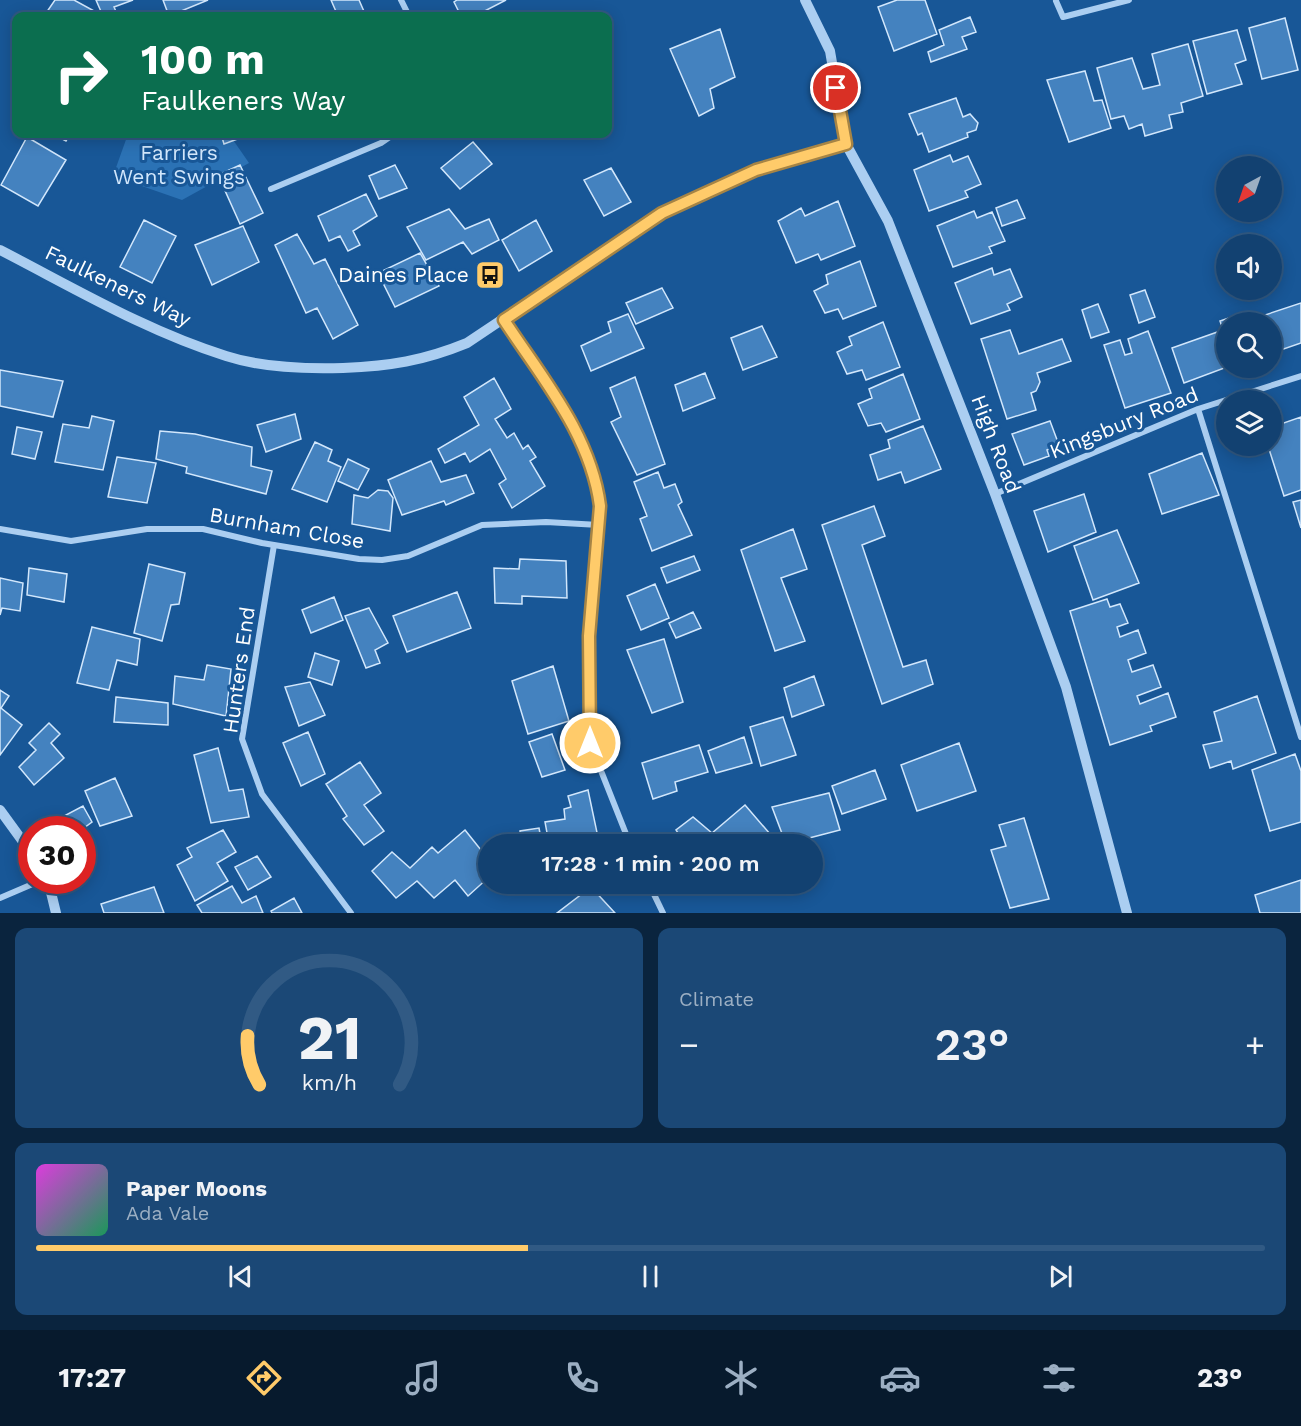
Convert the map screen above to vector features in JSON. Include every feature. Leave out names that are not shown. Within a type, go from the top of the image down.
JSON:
[{"type":"street","name":"High Road","points":[[805,0],[830,51],[846,144],[888,220],[995,494],[1066,687],[1127,913]]},
{"type":"street","points":[[1056,1],[1063,17],[1129,0]]},
{"type":"street","points":[[271,189],[388,138]]},
{"type":"street","name":"Faulkeners Way","points":[[0,250],[152,329],[228,357],[301,369],[390,366],[433,357],[467,343],[662,213],[756,170],[846,144]]},
{"type":"street","points":[[504,320],[572,422],[588,456],[598,489],[599,525],[589,636],[590,743],[626,834]]},
{"type":"street","name":"Kingsbury Road","points":[[995,494],[1198,409],[1301,375]]},
{"type":"street","points":[[1198,409],[1301,737]]},
{"type":"street","name":"Burnham Close","points":[[0,529],[71,541],[147,529],[203,529],[274,545],[382,560],[408,556],[482,525],[546,522],[599,525]]},
{"type":"street","name":"Hunters End","points":[[274,545],[242,739],[262,794],[351,913]]},
{"type":"street","points":[[0,810],[18,835]]},
{"type":"street","points":[[0,898],[18,890]]},
{"type":"street","points":[[51,894],[56,913]]},
{"type":"street","points":[[654,894],[663,913]]},
{"type":"green space","name":"Farriers Went Swings","points":[[127,138],[232,138],[249,163],[182,200],[113,176]]},
{"type":"building","points":[[55,0],[74,0],[96,12],[47,12]]},
{"type":"building","points":[[96,0],[133,0],[114,7],[116,12],[101,12]]},
{"type":"building","points":[[163,0],[208,0],[179,12],[168,12]]},
{"type":"building","points":[[331,0],[359,0],[364,12],[336,12]]},
{"type":"building","points":[[457,0],[506,0],[483,12],[459,12],[454,2]]},
{"type":"building","points":[[897,0],[925,0],[937,34],[894,51],[878,7]]},
{"type":"building","points":[[970,17],[976,32],[962,37],[967,49],[931,62],[928,52],[944,45],[939,30]]},
{"type":"building","points":[[1285,18],[1298,70],[1262,79],[1249,28]]},
{"type":"building","points":[[720,29],[735,77],[710,89],[714,108],[699,116],[670,49]]},
{"type":"building","points":[[1237,30],[1246,60],[1235,64],[1242,84],[1207,94],[1193,41]]},
{"type":"building","points":[[1188,44],[1203,96],[1181,103],[1183,112],[1169,115],[1172,128],[1145,136],[1142,124],[1129,129],[1124,116],[1111,119],[1097,68],[1132,58],[1143,89],[1160,85],[1152,54]]},
{"type":"building","points":[[1085,71],[1094,101],[1102,100],[1111,128],[1069,142],[1047,80]]},
{"type":"building","points":[[956,98],[963,117],[970,114],[978,123],[976,130],[967,133],[968,137],[929,152],[922,133],[918,135],[909,114]]},
{"type":"building","points":[[26,138],[66,160],[38,206],[1,185]]},
{"type":"building","points":[[222,138],[240,138],[224,144]]},
{"type":"building","points":[[473,142],[492,164],[460,189],[441,168]]},
{"type":"building","points":[[950,155],[953,162],[968,156],[981,184],[965,191],[968,197],[929,211],[914,170]]},
{"type":"building","points":[[240,165],[263,213],[240,224],[218,175]]},
{"type":"building","points":[[395,165],[407,188],[379,199],[369,176]]},
{"type":"building","points":[[611,168],[631,202],[604,216],[584,180]]},
{"type":"building","points":[[366,194],[377,216],[353,231],[360,245],[348,251],[340,236],[329,241],[318,216]]},
{"type":"building","points":[[1017,200],[1025,218],[1002,226],[996,208]]},
{"type":"building","points":[[838,201],[855,246],[821,260],[818,254],[796,263],[778,221],[801,208],[805,216]]},
{"type":"building","points":[[449,209],[465,229],[489,219],[499,240],[472,254],[463,242],[426,260],[407,227]]},
{"type":"building","points":[[974,211],[977,218],[992,212],[1005,241],[989,247],[992,253],[953,267],[937,226]]},
{"type":"building","points":[[144,220],[176,236],[152,283],[120,267]]},
{"type":"building","points":[[536,220],[552,251],[519,271],[502,240]]},
{"type":"building","points":[[243,226],[259,262],[212,285],[195,245]]},
{"type":"building","points":[[297,234],[314,264],[325,259],[358,325],[333,339],[317,308],[306,313],[275,245]]},
{"type":"building","points":[[420,253],[439,286],[395,307],[378,273]]},
{"type":"building","points":[[860,261],[876,306],[843,319],[838,309],[825,313],[814,291],[828,284],[826,275]]},
{"type":"building","points":[[992,268],[994,275],[1010,269],[1022,297],[1007,304],[1010,310],[971,324],[955,283]]},
{"type":"building","points":[[662,288],[673,308],[636,324],[626,303]]},
{"type":"building","points":[[1145,290],[1155,317],[1139,323],[1130,295]]},
{"type":"building","points":[[1301,303],[1301,343],[1282,350],[1282,312],[1274,312]]},
{"type":"building","points":[[1098,304],[1109,332],[1091,338],[1082,310]]},
{"type":"building","points":[[628,314],[644,348],[591,371],[581,346],[611,332],[608,322]]},
{"type":"building","points":[[883,322],[900,367],[866,380],[862,370],[847,374],[837,352],[852,345],[849,337]]},
{"type":"building","points":[[762,326],[777,357],[743,370],[731,338]]},
{"type":"building","points":[[1010,330],[1019,354],[1062,339],[1071,361],[1037,373],[1040,382],[1036,391],[1031,393],[1036,410],[1007,419],[981,339]]},
{"type":"building","points":[[1148,331],[1171,393],[1125,408],[1104,345],[1120,340],[1125,355],[1132,353],[1128,339]]},
{"type":"building","points":[[1216,332],[1216,371],[1184,383],[1172,348]]},
{"type":"building","points":[[0,370],[63,381],[53,417],[0,406]]},
{"type":"building","points":[[705,373],[715,398],[683,411],[675,385]]},
{"type":"building","points":[[903,374],[920,419],[886,432],[881,423],[868,426],[858,404],[872,398],[869,389]]},
{"type":"building","points":[[635,377],[665,464],[637,475],[611,422],[621,417],[610,388]]},
{"type":"building","points":[[494,378],[511,409],[495,419],[507,438],[514,433],[523,449],[528,445],[536,457],[530,461],[545,486],[512,508],[499,484],[506,479],[490,449],[470,462],[465,453],[445,463],[438,449],[479,425],[464,397]]},
{"type":"building","points":[[295,414],[301,439],[266,452],[257,425]]},
{"type":"building","points":[[92,416],[114,421],[103,470],[55,462],[63,424],[89,428]]},
{"type":"building","points":[[1301,417],[1301,490],[1284,496],[1271,456],[1282,456],[1282,424]]},
{"type":"building","points":[[1050,421],[1059,445],[1047,450],[1049,456],[1024,465],[1012,434]]},
{"type":"building","points":[[923,426],[941,469],[905,483],[901,472],[878,480],[870,455],[890,448],[888,440]]},
{"type":"building","points":[[17,427],[42,432],[35,459],[12,454]]},
{"type":"building","points":[[160,431],[195,434],[252,447],[251,466],[272,471],[266,494],[186,473],[187,467],[156,459]]},
{"type":"building","points":[[315,442],[332,450],[328,461],[341,467],[327,502],[292,489]]},
{"type":"building","points":[[1202,453],[1219,495],[1162,514],[1149,474]]},
{"type":"building","points":[[117,457],[156,463],[147,503],[108,497]]},
{"type":"building","points":[[348,459],[369,469],[358,490],[338,481]]},
{"type":"building","points":[[431,461],[441,482],[466,475],[474,493],[446,505],[444,501],[402,515],[388,480]]},
{"type":"building","points":[[658,472],[664,488],[675,484],[682,502],[678,505],[692,535],[652,551],[640,519],[647,516],[634,482]]},
{"type":"building","points":[[378,490],[388,491],[393,498],[390,531],[352,524],[354,495],[368,498]]},
{"type":"building","points":[[1084,494],[1096,532],[1048,552],[1034,511]]},
{"type":"building","points":[[1301,500],[1301,528],[1293,502]]},
{"type":"building","points":[[874,506],[885,536],[862,545],[903,667],[926,660],[933,684],[882,704],[822,525]]},
{"type":"building","points":[[793,529],[807,569],[781,578],[805,641],[775,651],[741,550]]},
{"type":"building","points":[[1117,530],[1139,583],[1093,600],[1074,546]]},
{"type":"building","points":[[694,556],[700,570],[667,583],[661,568]]},
{"type":"building","points":[[520,559],[566,561],[567,598],[522,596],[522,604],[495,603],[494,568],[519,569]]},
{"type":"building","points":[[149,564],[185,573],[179,604],[171,605],[162,641],[134,633]]},
{"type":"building","points":[[29,568],[67,574],[64,602],[27,595]]},
{"type":"building","points":[[0,578],[23,583],[20,611],[2,608],[0,615]]},
{"type":"building","points":[[655,584],[669,618],[641,630],[627,596]]},
{"type":"building","points":[[457,592],[471,628],[407,652],[393,616]]},
{"type":"building","points":[[334,597],[343,620],[311,633],[302,610]]},
{"type":"building","points":[[1107,599],[1110,607],[1120,604],[1128,623],[1117,627],[1120,637],[1138,630],[1146,653],[1128,660],[1132,672],[1153,665],[1161,687],[1137,696],[1140,704],[1168,693],[1176,717],[1150,726],[1152,731],[1110,745],[1070,611]]},
{"type":"building","points":[[369,608],[388,643],[375,650],[380,663],[366,668],[345,616]]},
{"type":"building","points":[[693,612],[701,628],[676,638],[669,623]]},
{"type":"building","points":[[92,627],[140,639],[137,665],[117,660],[109,690],[77,683]]},
{"type":"building","points":[[664,639],[683,702],[652,713],[627,650]]},
{"type":"building","points":[[315,653],[339,661],[332,685],[308,677]]},
{"type":"building","points":[[207,665],[231,669],[226,716],[173,704],[175,676],[204,680]]},
{"type":"building","points":[[553,666],[569,721],[528,734],[512,681]]},
{"type":"building","points":[[814,676],[824,705],[792,717],[784,688]]},
{"type":"building","points":[[310,682],[325,715],[299,726],[285,687]]},
{"type":"building","points":[[0,690],[9,696],[1,708],[22,725],[0,755]]},
{"type":"building","points":[[1257,696],[1276,753],[1233,769],[1231,761],[1210,768],[1203,745],[1222,741],[1214,712]]},
{"type":"building","points":[[116,697],[168,703],[168,725],[114,722]]},
{"type":"building","points":[[783,717],[796,755],[761,766],[750,727]]},
{"type":"building","points":[[49,723],[60,734],[51,743],[64,758],[34,785],[19,767],[36,750],[29,743]]},
{"type":"building","points":[[308,732],[325,774],[301,786],[283,743]]},
{"type":"building","points":[[552,734],[565,770],[542,777],[529,742]]},
{"type":"building","points":[[744,737],[752,763],[716,773],[708,751]]},
{"type":"building","points":[[959,743],[976,791],[917,811],[901,765]]},
{"type":"building","points":[[699,745],[708,772],[675,782],[677,791],[653,799],[642,763]]},
{"type":"building","points":[[218,748],[229,791],[243,789],[249,817],[211,823],[194,755]]},
{"type":"building","points":[[1295,754],[1301,771],[1301,822],[1270,831],[1252,770]]},
{"type":"building","points":[[360,762],[381,793],[364,805],[384,831],[364,845],[343,819],[347,816],[326,784]]},
{"type":"building","points":[[875,770],[886,799],[842,814],[832,786]]},
{"type":"building","points":[[115,778],[132,816],[100,826],[85,791]]},
{"type":"building","points":[[588,790],[597,834],[547,834],[545,822],[565,819],[564,809],[571,807],[568,796]]},
{"type":"building","points":[[829,793],[840,830],[823,834],[782,834],[772,807]]},
{"type":"building","points":[[745,805],[770,834],[679,834],[676,830],[693,817],[712,833]]},
{"type":"building","points":[[83,806],[89,816],[64,816]]},
{"type":"building","points":[[1024,818],[1049,899],[1010,908],[991,850],[1006,846],[999,825]]},
{"type":"building","points":[[539,828],[540,834],[520,834],[520,831]]},
{"type":"building","points":[[223,830],[236,852],[217,863],[228,881],[195,901],[177,865],[192,857],[187,848]]},
{"type":"building","points":[[465,830],[478,846],[478,887],[468,896],[455,880],[434,898],[417,881],[396,898],[372,871],[392,852],[410,868],[432,847],[438,853]]},
{"type":"building","points":[[257,856],[271,877],[248,890],[235,867]]},
{"type":"building","points":[[1301,880],[1301,913],[1260,913],[1255,895]]},
{"type":"building","points":[[232,886],[242,903],[256,896],[263,913],[202,913],[197,905]]},
{"type":"building","points":[[154,887],[164,913],[104,913],[101,904]]},
{"type":"building","points":[[582,894],[597,894],[615,913],[557,913]]},
{"type":"building","points":[[294,898],[302,913],[272,913],[271,911]]},
{"type":"place","name":"Daines Place","points":[[490,275]]},
{"type":"route","points":[[590,743],[589,636],[600,506],[598,489],[588,456],[572,422],[504,320],[662,213],[756,170],[846,144],[836,88]]}]
